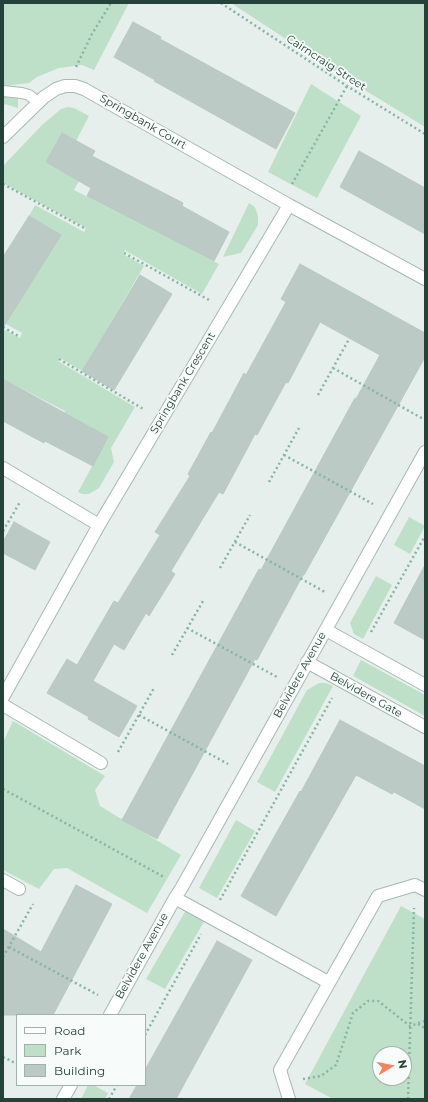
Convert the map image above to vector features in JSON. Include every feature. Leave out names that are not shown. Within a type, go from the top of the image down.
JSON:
[{"type":"street","points":[[3,137],[38,102],[56,89],[69,86]]},
{"type":"street","name":"Springbank Court","points":[[69,86],[84,89],[286,203]]},
{"type":"street","points":[[286,203],[425,279]]},
{"type":"street","name":"Springbank Crescent","points":[[3,697],[99,525],[227,310],[286,203]]},
{"type":"street","name":"Belvidere Avenue","points":[[111,1014],[425,452]]},
{"type":"street","points":[[3,468],[99,525]]},
{"type":"street","points":[[326,630],[425,685]]},
{"type":"street","name":"Belvidere Gate","points":[[307,662],[425,727]]},
{"type":"street","points":[[3,706],[101,763]]},
{"type":"street","points":[[3,880],[19,889]]},
{"type":"street","points":[[289,1099],[280,1070],[328,982],[378,896],[420,887]]},
{"type":"street","points":[[175,898],[328,982]]},
{"type":"street","points":[[63,1099],[70,1086]]},
{"type":"lane","points":[[3,91],[22,92],[38,102]]},
{"type":"path","points":[[69,86],[83,50],[111,3]]},
{"type":"path","name":"Cairncraig Street","points":[[221,3],[346,86],[425,134]]},
{"type":"path","points":[[286,203],[346,86]]},
{"type":"path","points":[[3,184],[86,229]]},
{"type":"path","points":[[124,253],[227,310]]},
{"type":"path","points":[[3,326],[20,337]]},
{"type":"path","points":[[318,394],[349,339]]},
{"type":"path","points":[[59,359],[162,420]]},
{"type":"path","points":[[333,368],[425,420]]},
{"type":"path","points":[[269,482],[299,428]]},
{"type":"path","points":[[284,455],[391,513]]},
{"type":"path","points":[[3,532],[30,484]]},
{"type":"path","points":[[220,568],[250,515]]},
{"type":"path","points":[[361,650],[425,536]]},
{"type":"path","points":[[235,542],[341,602]]},
{"type":"path","points":[[172,655],[203,601]]},
{"type":"path","points":[[187,628],[294,686]]},
{"type":"path","points":[[146,1033],[342,681]]},
{"type":"path","points":[[114,758],[154,688]]},
{"type":"path","points":[[139,715],[245,774]]},
{"type":"path","points":[[3,789],[182,887]]},
{"type":"path","points":[[408,1099],[410,1026],[420,887]]},
{"type":"path","points":[[3,958],[33,904]]},
{"type":"path","points":[[9,947],[116,1004]]},
{"type":"path","points":[[283,1082],[321,1076],[336,1065],[353,1013],[368,1001],[378,1001],[410,1026]]},
{"type":"path","points":[[410,1026],[425,1021]]},
{"type":"path","points":[[417,1024],[425,1028]]},
{"type":"path","points":[[3,1057],[16,1064]]},
{"type":"path","points":[[109,1099],[116,1086]]},
{"type":"green space","points":[[3,3],[129,3],[94,70],[82,65],[59,68],[37,77],[29,83],[3,86]]},
{"type":"green space","points":[[231,3],[425,3],[425,127],[350,81]]},
{"type":"green space","points":[[311,84],[361,116],[317,198],[268,172]]},
{"type":"green space","points":[[3,95],[9,98],[18,97],[18,108],[5,104],[3,106]]},
{"type":"green space","points":[[68,107],[74,108],[89,116],[76,141],[62,133],[46,162],[79,181],[74,190],[219,264],[202,294],[126,251],[126,249],[123,254],[144,266],[82,371],[60,358],[58,361],[135,407],[111,448],[114,462],[99,488],[89,494],[82,494],[78,492],[108,437],[64,414],[65,411],[3,379],[3,329],[20,338],[22,333],[6,324],[60,235],[29,216],[35,205],[84,232],[86,228],[3,183],[3,166],[42,125],[61,109]]},
{"type":"green space","points":[[249,203],[255,207],[258,216],[258,225],[241,253],[223,257]]},
{"type":"green space","points":[[409,517],[425,526],[410,554],[394,545]]},
{"type":"green space","points":[[376,576],[392,585],[363,639],[354,634],[350,623]]},
{"type":"green space","points":[[361,660],[425,695],[425,716],[353,676]]},
{"type":"green space","points":[[319,683],[326,683],[333,686],[275,792],[257,782],[307,690]]},
{"type":"green space","points":[[13,721],[105,776],[95,790],[100,806],[181,855],[147,913],[67,868],[54,869],[39,889],[3,870],[3,742]]},
{"type":"green space","points":[[236,820],[255,831],[217,898],[199,888]]},
{"type":"green space","points":[[401,906],[425,919],[425,1099],[333,1099],[305,1084]]},
{"type":"green space","points":[[186,910],[205,920],[165,989],[146,979]]},
{"type":"green space","points":[[88,1086],[95,1086],[108,1093],[105,1099],[81,1099]]},
{"type":"building","points":[[133,22],[161,37],[160,39],[295,113],[276,149],[114,57]]},
{"type":"building","points":[[62,133],[95,151],[92,156],[183,203],[182,206],[229,232],[214,261],[87,196],[91,188],[46,162]]},
{"type":"building","points":[[359,151],[425,188],[425,234],[340,187]]},
{"type":"building","points":[[29,216],[61,235],[3,328],[3,257]]},
{"type":"building","points":[[300,264],[425,333],[425,357],[257,660],[255,659],[157,839],[122,820],[259,569],[261,570],[380,355],[320,322],[288,383],[286,382],[257,435],[255,434],[223,494],[219,492],[171,571],[175,574],[149,616],[146,613],[124,650],[114,644],[93,681],[137,706],[119,737],[88,719],[89,717],[47,693],[67,659],[77,665],[114,601],[118,603],[160,535],[155,532],[190,476],[188,474],[211,432],[212,433],[244,373],[246,375],[286,302],[281,299]]},
{"type":"building","points":[[140,275],[172,294],[114,390],[82,371]]},
{"type":"building","points":[[3,379],[108,437],[93,466],[45,441],[44,443],[3,421]]},
{"type":"building","points":[[14,522],[50,542],[35,570],[3,553],[3,542]]},
{"type":"building","points":[[425,565],[425,640],[394,623]]},
{"type":"building","points":[[340,720],[425,766],[425,809],[394,792],[392,794],[356,775],[276,916],[241,896],[300,791],[301,792]]},
{"type":"building","points":[[76,885],[112,904],[54,1014],[3,1015],[3,929],[41,952]]},
{"type":"building","points":[[217,941],[252,960],[176,1099],[129,1099],[136,1086],[146,1086],[146,1068]]}]
